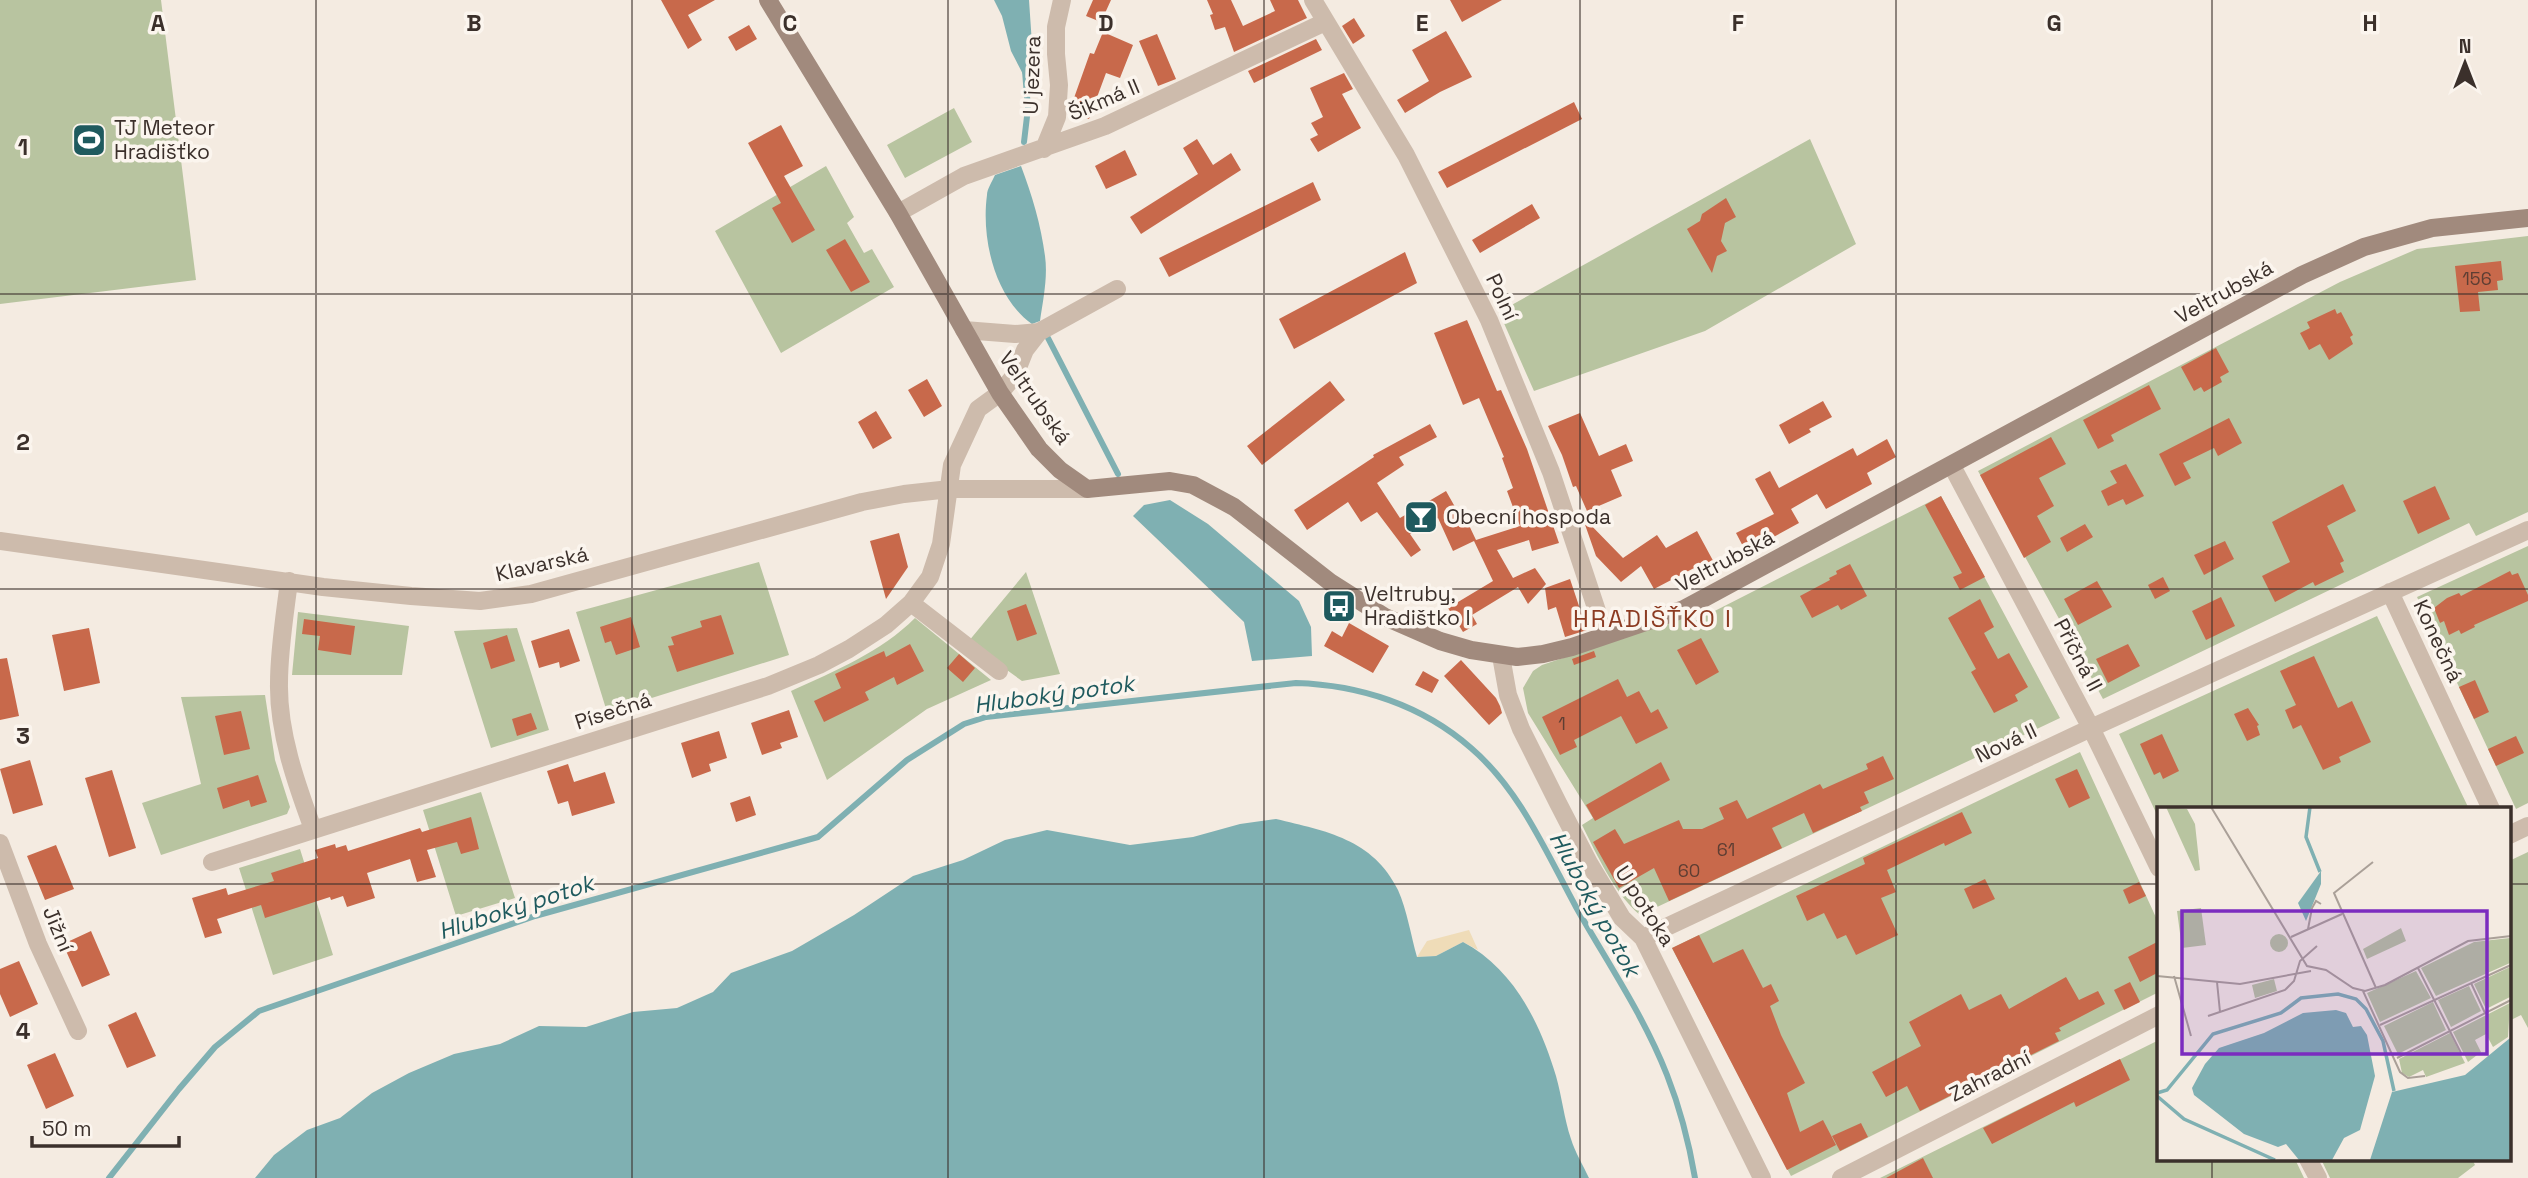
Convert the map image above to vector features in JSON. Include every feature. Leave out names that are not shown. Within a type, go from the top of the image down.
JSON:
[{"type":"street","name":"Veltrubská","points":[[768,0],[898,213],[1000,393],[1039,449],[1060,470],[1087,489],[1170,481],[1193,485],[1234,507],[1329,582],[1385,617],[1440,641],[1501,656],[1543,654],[1572,647],[1684,609],[2302,275],[2364,247],[2432,228],[2528,218]]},
{"type":"street","name":"U jezera","points":[[1044,149],[1057,117],[1059,85],[1056,27],[1062,0]]},
{"type":"street","name":"Polní","points":[[1313,0],[1406,155],[1489,320],[1551,472],[1605,635]]},
{"type":"street","name":"Šikmá II","points":[[898,213],[964,176],[1105,126],[1325,22]]},
{"type":"street","points":[[1000,393],[1015,375],[1025,350],[1039,332],[1117,289]]},
{"type":"street","points":[[964,330],[1015,334],[1039,332]]},
{"type":"street","name":"Písečná","points":[[212,862],[768,685],[819,665],[849,649],[886,625],[911,604],[930,578],[941,544],[952,465],[978,408],[1000,393]]},
{"type":"street","name":"Příčná II","points":[[1952,466],[2091,728],[2157,864]]},
{"type":"street","name":"Klavarská","points":[[0,541],[348,590],[480,601],[531,594],[862,502],[904,494],[950,489],[1087,489]]},
{"type":"street","name":"Konečná","points":[[2490,807],[2390,592],[2528,530]]},
{"type":"street","points":[[289,581],[279,684],[284,727],[298,786],[313,829]]},
{"type":"street","name":"Nová II","points":[[1643,938],[2091,728],[2390,592]]},
{"type":"street","points":[[911,604],[999,671]]},
{"type":"street","name":"U potoka","points":[[1501,656],[1508,695],[1521,729],[1589,863],[1622,918],[1643,938],[1762,1178]]},
{"type":"street","points":[[2510,834],[2528,825]]},
{"type":"street","name":"Jižní","points":[[0,843],[38,944],[78,1031]]},
{"type":"street","name":"Zahradní","points":[[1841,1178],[2157,1016]]},
{"type":"street","points":[[2309,1160],[2318,1178]]},
{"type":"green space","name":"TJ Meteor Hradišťko","points":[[0,0],[161,0],[196,280],[0,304]]},
{"type":"green space","points":[[954,108],[972,142],[905,178],[887,145]]},
{"type":"green space","points":[[1810,139],[1856,244],[1705,331],[1534,391],[1499,312]]},
{"type":"green space","points":[[826,166],[854,217],[847,223],[864,253],[872,249],[894,287],[781,353],[715,231]]},
{"type":"green space","points":[[2528,236],[2528,512],[2476,536],[2469,523],[2103,699],[1978,471],[2340,282],[2417,249]]},
{"type":"green space","points":[[1941,496],[2060,718],[1640,915],[1622,896],[1600,861],[1582,825],[1593,818],[1528,713],[1523,688],[1533,671],[1542,665],[1689,616],[1693,622]]},
{"type":"green space","points":[[2528,546],[2528,803],[2516,809],[2417,597]]},
{"type":"green space","points":[[759,562],[789,655],[607,712],[576,612]]},
{"type":"green space","points":[[1026,572],[1060,674],[1022,681],[968,642]]},
{"type":"green space","points":[[298,612],[409,626],[402,675],[292,675]]},
{"type":"green space","points":[[2377,616],[2468,807],[2157,807],[2157,815],[2119,734]]},
{"type":"green space","points":[[915,618],[991,680],[927,709],[827,780],[791,691],[872,651]]},
{"type":"green space","points":[[517,628],[549,730],[491,748],[454,631]]},
{"type":"green space","points":[[265,695],[275,760],[290,807],[287,814],[161,855],[142,803],[201,784],[181,697]]},
{"type":"green space","points":[[2080,752],[2157,920],[2157,993],[1791,1176],[1672,948]]},
{"type":"green space","points":[[481,792],[515,898],[456,916],[423,810]]},
{"type":"green space","points":[[300,849],[333,955],[273,975],[239,868]]},
{"type":"green space","points":[[2528,852],[2528,1028],[2521,1015],[2510,1020],[2510,861]]},
{"type":"green space","points":[[2157,1041],[2157,1160],[2295,1160],[2304,1178],[1880,1178]]},
{"type":"green space","points":[[2321,1160],[2472,1160],[2475,1165],[2458,1178],[2330,1178]]},
{"type":"sand","points":[[1469,930],[1478,950],[1463,942],[1436,956],[1417,957],[1427,941]]},
{"type":"water","points":[[994,0],[1029,0],[1033,59],[1026,80],[1011,51],[1002,16]]},
{"type":"water","points":[[1021,166],[1039,222],[1046,264],[1040,321],[1032,324],[1019,313],[1000,283],[993,266],[986,230],[987,193],[995,175]]},
{"type":"water","points":[[1170,500],[1208,524],[1299,601],[1311,627],[1312,656],[1252,661],[1244,622],[1133,516],[1144,505]]},
{"type":"water","points":[[1276,819],[1330,833],[1362,848],[1375,859],[1398,890],[1417,957],[1436,956],[1463,942],[1481,953],[1511,982],[1533,1017],[1550,1056],[1571,1139],[1589,1178],[255,1178],[274,1155],[307,1130],[340,1118],[372,1093],[409,1073],[454,1054],[500,1044],[539,1026],[586,1027],[633,1012],[677,1008],[713,992],[731,973],[792,951],[913,876],[963,860],[1005,840],[1047,830],[1130,845],[1193,837],[1240,824]]},
{"type":"building","points":[[661,0],[715,0],[688,15],[702,40],[688,49]]},
{"type":"building","points":[[1093,0],[1111,0],[1101,22],[1086,16]]},
{"type":"building","points":[[1207,0],[1231,0],[1243,26],[1275,11],[1270,0],[1298,0],[1307,18],[1234,52],[1225,27],[1215,30],[1210,15],[1213,14]]},
{"type":"building","points":[[1450,0],[1502,0],[1462,22]]},
{"type":"building","points":[[1354,18],[1365,36],[1353,44],[1342,26]]},
{"type":"building","points":[[749,25],[757,39],[736,51],[728,37]]},
{"type":"building","points":[[1446,31],[1472,77],[1405,113],[1397,100],[1429,81],[1412,50]]},
{"type":"building","points":[[1103,32],[1133,45],[1120,78],[1106,73],[1089,119],[1069,112],[1090,53],[1094,54]]},
{"type":"building","points":[[1157,34],[1176,79],[1158,86],[1139,41]]},
{"type":"building","points":[[1316,39],[1322,50],[1254,83],[1248,71]]},
{"type":"building","points":[[1344,73],[1353,89],[1342,94],[1361,128],[1318,152],[1310,139],[1318,135],[1311,123],[1323,117],[1310,88]]},
{"type":"building","points":[[1574,102],[1582,119],[1447,188],[1438,172]]},
{"type":"building","points":[[781,125],[803,166],[784,176],[815,230],[792,243],[772,208],[781,203],[748,143]]},
{"type":"building","points":[[1197,139],[1213,165],[1231,153],[1241,170],[1141,234],[1130,217],[1198,174],[1183,148]]},
{"type":"building","points":[[1125,150],[1137,175],[1106,189],[1095,166]]},
{"type":"building","points":[[1313,182],[1321,200],[1169,277],[1159,258]]},
{"type":"building","points":[[1726,198],[1736,217],[1725,223],[1721,241],[1727,251],[1717,256],[1712,273],[1687,229],[1700,221],[1702,214]]},
{"type":"building","points":[[1532,204],[1540,218],[1480,253],[1472,240]]},
{"type":"building","points":[[845,239],[870,282],[851,292],[826,250]]},
{"type":"building","points":[[1405,252],[1417,283],[1294,349],[1279,319]]},
{"type":"building","points":[[2501,261],[2503,280],[2497,281],[2498,290],[2478,292],[2480,311],[2460,312],[2455,266]]},
{"type":"building","points":[[2335,309],[2337,314],[2341,312],[2353,335],[2350,337],[2353,344],[2329,360],[2320,344],[2309,350],[2300,333],[2310,328],[2307,322]]},
{"type":"building","points":[[1467,320],[1497,391],[1501,390],[1527,449],[1559,543],[1532,551],[1529,540],[1497,550],[1513,578],[1535,568],[1546,584],[1528,604],[1518,587],[1472,615],[1477,624],[1463,632],[1448,608],[1493,581],[1474,541],[1453,551],[1438,518],[1410,534],[1421,550],[1411,557],[1377,512],[1361,522],[1348,502],[1307,530],[1294,510],[1374,457],[1373,455],[1430,424],[1437,437],[1399,457],[1404,465],[1377,483],[1400,518],[1446,491],[1463,521],[1466,519],[1476,540],[1520,526],[1507,491],[1513,488],[1502,458],[1504,457],[1479,398],[1463,405],[1434,333]]},
{"type":"building","points":[[2216,348],[2229,372],[2220,377],[2222,382],[2204,392],[2201,387],[2194,391],[2181,367]]},
{"type":"building","points":[[927,379],[942,406],[924,417],[908,390]]},
{"type":"building","points":[[1330,381],[1345,400],[1262,465],[1247,446]]},
{"type":"building","points":[[2149,385],[2161,409],[2111,435],[2114,441],[2098,449],[2083,420]]},
{"type":"building","points":[[1823,401],[1832,417],[1789,444],[1779,425]]},
{"type":"building","points":[[876,411],[892,438],[873,449],[858,422]]},
{"type":"building","points":[[1580,413],[1599,456],[1626,444],[1633,461],[1611,470],[1622,496],[1587,511],[1576,486],[1573,487],[1548,426]]},
{"type":"building","points":[[2229,418],[2242,443],[2218,456],[2214,448],[2183,463],[2191,478],[2175,486],[2159,454]]},
{"type":"building","points":[[2051,437],[2066,464],[2039,478],[2054,506],[2037,516],[2051,542],[2024,558],[1980,475]]},
{"type":"building","points":[[1887,439],[1896,457],[1867,473],[1872,484],[1826,509],[1817,494],[1791,509],[1799,523],[1746,552],[1736,533],[1774,514],[1755,479],[1770,471],[1779,488],[1853,448],[1857,456]]},
{"type":"building","points":[[2126,464],[2144,496],[2126,505],[2123,499],[2108,506],[2101,491],[2117,483],[2110,471]]},
{"type":"building","points":[[2343,484],[2356,511],[2327,526],[2344,561],[2340,563],[2344,572],[2315,586],[2313,582],[2275,602],[2262,576],[2290,562],[2272,522]]},
{"type":"building","points":[[2435,486],[2450,519],[2418,534],[2403,501]]},
{"type":"building","points":[[1941,496],[1985,577],[1960,590],[1953,577],[1962,573],[1925,505]]},
{"type":"building","points":[[1582,516],[1623,558],[1657,535],[1666,548],[1697,531],[1717,568],[1701,576],[1696,567],[1654,589],[1641,566],[1621,582],[1596,556]]},
{"type":"building","points":[[2085,524],[2093,537],[2067,552],[2060,538]]},
{"type":"building","points":[[899,533],[908,567],[886,599],[870,541]]},
{"type":"building","points":[[2225,541],[2234,559],[2204,575],[2194,555]]},
{"type":"building","points":[[1850,564],[1867,596],[1841,610],[1838,605],[1812,618],[1800,596],[1830,580],[1829,578],[1837,574],[1836,571]]},
{"type":"building","points":[[2510,571],[2512,575],[2518,573],[2528,601],[2474,625],[2475,627],[2461,634],[2459,630],[2449,635],[2444,621],[2440,623],[2434,608],[2447,598],[2459,593],[2461,596]]},
{"type":"building","points":[[2163,577],[2170,591],[2155,599],[2148,585]]},
{"type":"building","points":[[1570,579],[1587,630],[1565,637],[1556,607],[1548,610],[1545,588]]},
{"type":"building","points":[[2097,581],[2112,607],[2078,625],[2064,599]]},
{"type":"building","points":[[2221,597],[2235,626],[2206,640],[2192,611]]},
{"type":"building","points":[[1980,599],[1994,627],[1984,633],[1998,659],[2009,653],[2028,687],[2015,695],[2018,701],[1994,713],[1971,672],[1976,669],[1948,618]]},
{"type":"building","points":[[1026,604],[1037,634],[1017,641],[1007,611]]},
{"type":"building","points":[[721,615],[734,654],[677,672],[668,646],[674,645],[671,637],[702,627],[700,621]]},
{"type":"building","points":[[631,617],[640,647],[616,655],[611,641],[605,643],[600,627]]},
{"type":"building","points":[[304,619],[355,626],[351,655],[318,650],[320,636],[302,634]]},
{"type":"building","points":[[1349,623],[1389,646],[1373,673],[1324,646],[1332,631],[1342,637]]},
{"type":"building","points":[[89,628],[100,683],[64,691],[52,635]]},
{"type":"building","points":[[569,629],[580,661],[560,668],[559,662],[539,668],[531,641]]},
{"type":"building","points":[[507,635],[515,661],[491,669],[483,643]]},
{"type":"building","points":[[1701,638],[1719,672],[1696,685],[1677,650]]},
{"type":"building","points":[[910,644],[924,671],[897,685],[894,677],[865,692],[869,700],[824,722],[814,701],[841,688],[835,674],[884,651],[886,657]]},
{"type":"building","points":[[2128,644],[2140,666],[2108,683],[2096,659]]},
{"type":"building","points":[[1594,651],[1596,657],[1574,665],[1572,659]]},
{"type":"building","points":[[959,654],[975,668],[963,682],[947,668]]},
{"type":"building","points":[[2314,656],[2338,708],[2352,701],[2371,742],[2339,757],[2341,762],[2323,770],[2301,725],[2293,729],[2285,710],[2296,705],[2280,671]]},
{"type":"building","points":[[7,658],[19,716],[0,720],[0,659]]},
{"type":"building","points":[[1461,660],[1496,698],[1500,706],[1502,713],[1489,725],[1444,676]]},
{"type":"building","points":[[1423,671],[1439,680],[1432,693],[1415,685]]},
{"type":"building","points":[[1618,679],[1627,697],[1639,691],[1651,713],[1658,709],[1668,728],[1636,744],[1621,716],[1574,740],[1577,747],[1560,755],[1542,717]]},
{"type":"building","points":[[2475,680],[2489,712],[2474,719],[2459,687]]},
{"type":"building","points":[[2248,708],[2259,725],[2260,735],[2247,741],[2234,714]]},
{"type":"building","points":[[789,710],[798,737],[780,743],[782,748],[762,755],[751,723]]},
{"type":"building","points":[[241,711],[250,749],[224,755],[215,716]]},
{"type":"building","points":[[531,713],[537,729],[517,736],[512,719]]},
{"type":"building","points":[[719,731],[727,758],[709,764],[711,771],[692,778],[681,743]]},
{"type":"building","points":[[2162,734],[2179,771],[2163,779],[2160,772],[2154,775],[2140,744]]},
{"type":"building","points":[[2516,736],[2524,753],[2496,766],[2488,749]]},
{"type":"building","points":[[1883,756],[1894,779],[1864,792],[1869,803],[1860,807],[1862,811],[1813,833],[1804,813],[1772,828],[1782,848],[1669,901],[1654,868],[1619,888],[1593,842],[1615,829],[1624,844],[1679,820],[1683,829],[1702,829],[1724,819],[1719,808],[1737,800],[1747,819],[1820,784],[1823,789],[1868,769],[1866,764]]},
{"type":"building","points":[[30,760],[43,805],[13,814],[0,769]]},
{"type":"building","points":[[1661,762],[1670,780],[1595,821],[1586,805]]},
{"type":"building","points":[[568,764],[574,782],[605,772],[615,803],[572,816],[568,801],[558,804],[547,771]]},
{"type":"building","points":[[2077,769],[2090,798],[2069,808],[2055,779]]},
{"type":"building","points":[[112,770],[136,848],[109,857],[85,778]]},
{"type":"building","points":[[258,775],[267,802],[251,807],[249,800],[223,809],[217,788]]},
{"type":"building","points":[[750,796],[756,815],[736,822],[730,803]]},
{"type":"building","points":[[1962,812],[1972,833],[1887,870],[1896,892],[1881,898],[1898,935],[1856,955],[1846,935],[1837,939],[1824,913],[1807,921],[1796,896],[1865,864],[1863,858]]},
{"type":"building","points":[[471,817],[479,849],[461,854],[457,842],[427,850],[436,877],[417,882],[410,859],[367,873],[375,898],[347,907],[343,896],[331,900],[330,897],[265,918],[261,905],[217,919],[222,933],[205,938],[192,898],[226,888],[228,895],[274,881],[271,873],[318,858],[315,850],[335,844],[336,848],[346,845],[348,851],[420,828],[422,832]]},
{"type":"building","points":[[56,845],[74,889],[45,900],[27,856]]},
{"type":"building","points":[[1985,879],[1995,899],[1973,909],[1964,889]]},
{"type":"building","points":[[2139,882],[2146,896],[2129,904],[2123,890]]},
{"type":"building","points":[[91,931],[110,975],[82,987],[63,944]]},
{"type":"building","points":[[1699,935],[1713,963],[1743,949],[1763,988],[1771,984],[1779,1001],[1770,1006],[1805,1083],[1787,1093],[1800,1132],[1823,1120],[1836,1145],[1787,1170],[1672,948]]},
{"type":"building","points":[[2157,942],[2157,973],[2140,982],[2128,957]]},
{"type":"building","points":[[19,961],[38,1004],[10,1017],[0,994],[0,969]]},
{"type":"building","points":[[2066,977],[2079,1000],[2098,991],[2105,1004],[2059,1028],[2061,1031],[2055,1033],[2059,1041],[1920,1111],[1907,1086],[1886,1097],[1872,1072],[1921,1046],[1909,1022],[1961,994],[1969,1010],[2001,994],[2009,1009]]},
{"type":"building","points":[[2130,982],[2140,1002],[2124,1010],[2114,990]]},
{"type":"building","points":[[136,1012],[156,1056],[127,1068],[108,1025]]},
{"type":"building","points":[[55,1053],[74,1096],[46,1109],[27,1065]]},
{"type":"building","points":[[2120,1059],[2130,1080],[2076,1107],[2074,1102],[1992,1144],[1983,1128]]},
{"type":"building","points":[[1861,1123],[1868,1137],[1840,1151],[1832,1136]]},
{"type":"building","points":[[1923,1158],[1933,1178],[1886,1178]]},
{"type":"waterway","points":[[1024,142],[1028,108],[1025,71]]},
{"type":"waterway","points":[[1048,338],[1118,474]]},
{"type":"waterway","name":"Hluboký potok","points":[[109,1178],[215,1047],[259,1011],[535,916],[818,837],[907,760],[964,724],[986,717],[1296,683],[1367,693],[1411,709],[1432,720],[1471,748],[1504,783],[1543,844],[1658,1053],[1676,1100],[1695,1178]]},
{"type":"place","name":"TJ Meteor Hradišťko","points":[[89,140]]},
{"type":"place","name":"Obecní hospoda","points":[[1421,517]]},
{"type":"place","name":"Veltruby, Hradištko I","points":[[1339,606]]},
{"type":"district","name":"HRADIŠŤKO I","points":[[1653,619]]}]
